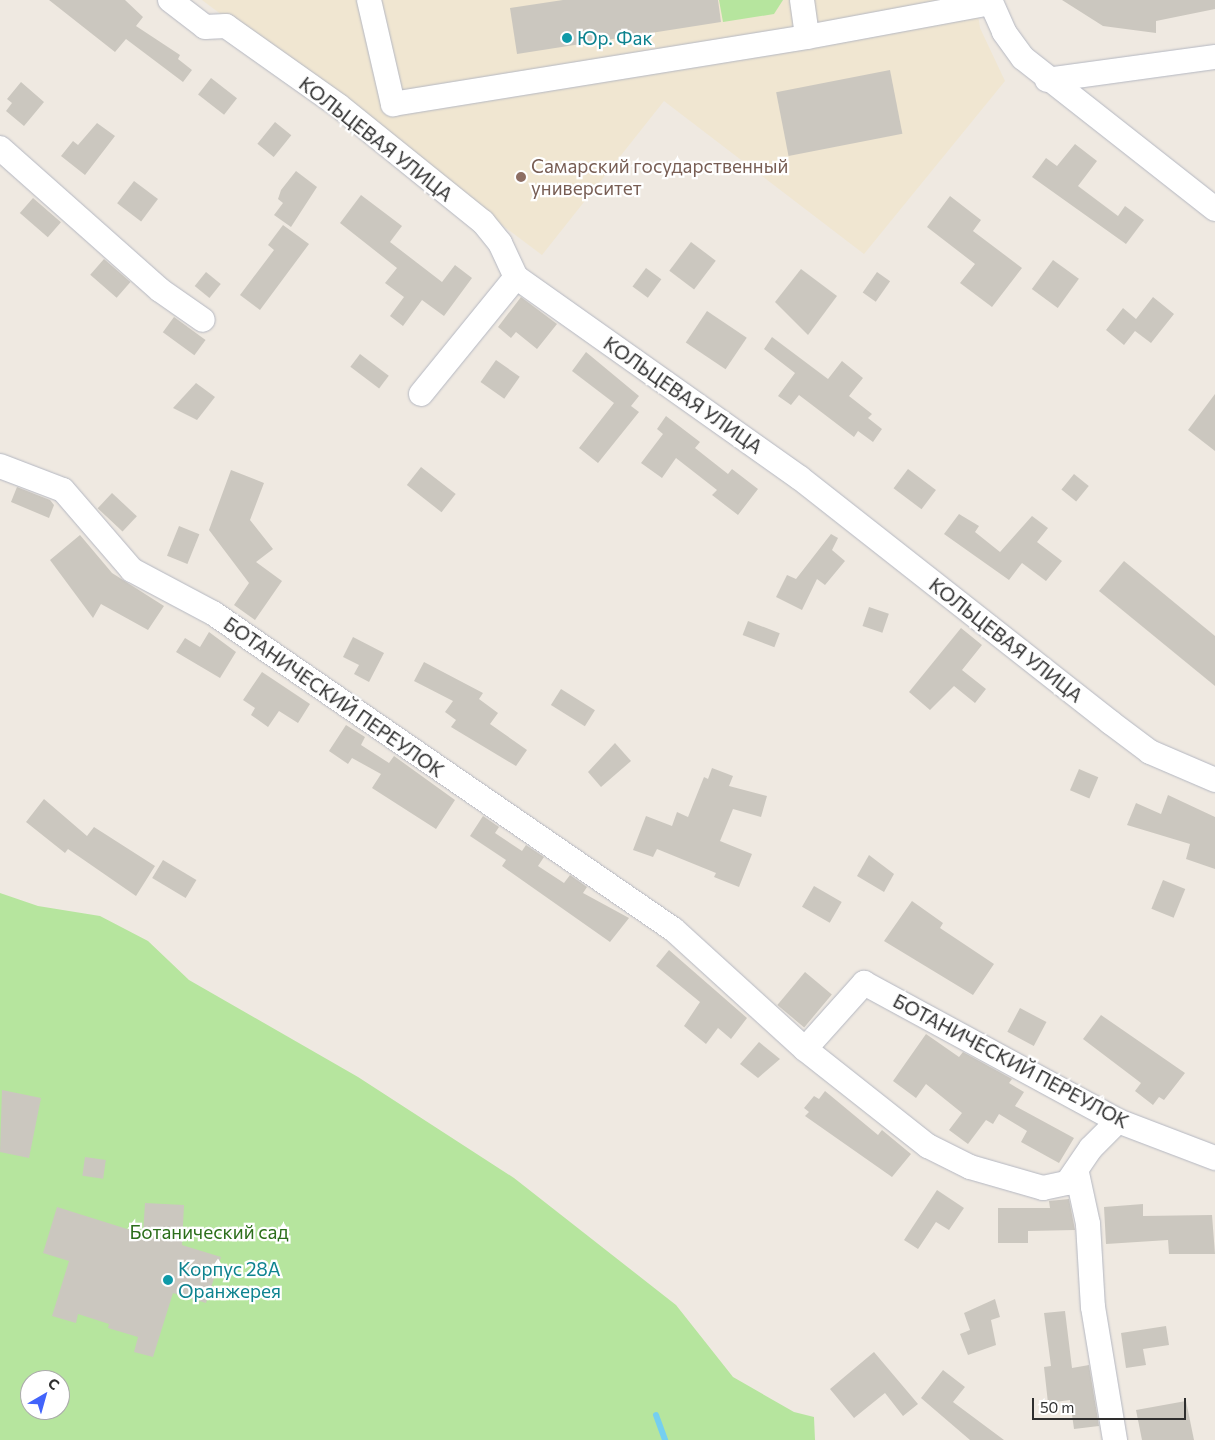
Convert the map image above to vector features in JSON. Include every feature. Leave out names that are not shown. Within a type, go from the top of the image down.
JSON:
[{"type":"street","name":"КОЛЬЦЕВАЯ УЛИЦА","points":[[170,0],[205,27],[226,26],[339,106],[483,222],[500,243],[516,277],[800,478],[1150,752],[1215,780]]},
{"type":"street","points":[[369,0],[393,104],[807,38],[991,2],[1004,32],[1047,80],[1215,209]]},
{"type":"street","points":[[802,0],[807,38]]},
{"type":"street","points":[[1047,80],[1215,57]]},
{"type":"street","points":[[0,148],[160,290],[203,320]]},
{"type":"street","points":[[421,394],[516,277]]},
{"type":"street","name":"БОТАНИЧЕСКИЙ ПЕРЕУЛОК","points":[[0,466],[63,490],[132,570],[213,613],[674,930],[805,1049],[928,1146],[970,1168],[1043,1188],[1067,1183],[1077,1173]]},
{"type":"street","name":"БОТАНИЧЕСКИЙ ПЕРЕУЛОК","points":[[805,1049],[864,982],[1118,1121],[1215,1158]]},
{"type":"street","points":[[1116,1440],[1093,1307],[1088,1224],[1077,1173],[1091,1148],[1118,1121]]},
{"type":"shaded area","name":"Самарский государственный университет","points":[[202,0],[976,0],[980,28],[1005,81],[864,254],[664,101],[542,255]]},
{"type":"green space","points":[[719,0],[783,0],[774,14],[723,22]]},
{"type":"green space","name":"Ботанический сад","points":[[0,893],[38,906],[100,916],[148,941],[189,980],[358,1077],[514,1178],[676,1305],[733,1377],[794,1412],[814,1417],[815,1440],[0,1440]]},
{"type":"building","points":[[49,0],[125,0],[143,17],[136,26],[180,55],[178,59],[192,70],[183,82],[126,39],[115,52]]},
{"type":"building","name":"Юр. Фак","points":[[563,0],[718,0],[721,22],[517,54],[510,8]]},
{"type":"building","points":[[1062,0],[1215,0],[1215,9],[1156,21],[1156,33],[1103,26]]},
{"type":"building","points":[[890,70],[902,134],[789,156],[776,92]]},
{"type":"building","points":[[211,78],[237,98],[224,115],[198,95]]},
{"type":"building","points":[[21,82],[44,102],[24,126],[6,111],[12,103],[7,99]]},
{"type":"building","points":[[275,122],[291,135],[274,157],[257,144]]},
{"type":"building","points":[[97,123],[115,136],[85,175],[61,156],[73,141],[78,145]]},
{"type":"building","points":[[1075,144],[1097,161],[1078,186],[1118,216],[1125,206],[1144,220],[1126,244],[1032,177],[1046,158],[1057,166]]},
{"type":"building","points":[[296,171],[317,187],[291,227],[274,215],[283,203],[278,199],[281,190]]},
{"type":"building","points":[[134,181],[158,199],[141,221],[117,203]]},
{"type":"building","points":[[361,195],[402,226],[390,242],[442,282],[455,265],[472,278],[444,316],[422,300],[403,326],[390,316],[404,297],[385,283],[397,268],[340,223]]},
{"type":"building","points":[[950,196],[981,220],[973,231],[1022,268],[992,307],[960,283],[975,264],[927,227]]},
{"type":"building","points":[[33,198],[61,222],[48,237],[20,213]]},
{"type":"building","points":[[283,225],[309,244],[260,310],[240,295],[274,250],[268,245]]},
{"type":"building","points":[[691,242],[716,261],[694,289],[669,271]]},
{"type":"building","points":[[104,259],[130,282],[117,298],[90,275]]},
{"type":"building","points":[[1053,260],[1079,279],[1058,308],[1032,289]]},
{"type":"building","points":[[646,268],[661,279],[648,298],[632,287]]},
{"type":"building","points":[[801,269],[837,296],[808,335],[775,302]]},
{"type":"building","points":[[206,272],[221,284],[209,298],[195,286]]},
{"type":"building","points":[[877,272],[890,281],[876,302],[863,292]]},
{"type":"building","points":[[521,297],[557,324],[537,349],[516,332],[511,338],[498,327]]},
{"type":"building","points":[[1153,297],[1174,314],[1151,343],[1135,331],[1124,345],[1106,330],[1123,308],[1136,319]]},
{"type":"building","points":[[707,311],[747,338],[726,369],[686,343]]},
{"type":"building","points":[[174,317],[206,340],[194,355],[163,332]]},
{"type":"building","points":[[772,337],[828,379],[842,361],[863,378],[849,396],[872,414],[868,418],[882,429],[873,442],[858,431],[854,437],[799,395],[791,405],[778,396],[795,373],[764,349]]},
{"type":"building","points":[[586,352],[639,396],[631,406],[639,412],[598,463],[579,448],[614,403],[572,371]]},
{"type":"building","points":[[360,354],[389,376],[379,388],[350,367]]},
{"type":"building","points":[[496,360],[520,377],[504,399],[481,382]]},
{"type":"building","points":[[196,383],[215,397],[197,420],[173,408]]},
{"type":"building","points":[[1215,394],[1215,451],[1188,430]]},
{"type":"building","points":[[666,416],[700,442],[695,448],[728,474],[732,469],[758,489],[738,515],[712,495],[717,490],[676,458],[662,478],[641,463],[663,434],[657,429]]},
{"type":"building","points":[[421,467],[456,494],[442,512],[407,485]]},
{"type":"building","points":[[908,469],[936,490],[922,509],[894,488]]},
{"type":"building","points":[[231,470],[264,483],[250,520],[273,549],[256,562],[282,581],[255,620],[234,605],[249,583],[209,530]]},
{"type":"building","points":[[1074,474],[1089,486],[1076,502],[1061,490]]},
{"type":"building","points":[[17,487],[50,500],[54,505],[49,518],[11,502]]},
{"type":"building","points":[[112,493],[137,516],[123,532],[98,508]]},
{"type":"building","points":[[959,514],[979,526],[975,532],[1000,552],[1032,516],[1048,528],[1037,542],[1062,561],[1046,581],[1022,563],[1009,580],[944,534]]},
{"type":"building","points":[[179,526],[199,534],[187,564],[167,556]]},
{"type":"building","points":[[831,534],[838,538],[832,550],[845,561],[825,585],[817,579],[802,610],[776,597],[787,575],[796,579]]},
{"type":"building","points":[[80,535],[112,573],[164,606],[148,630],[101,604],[93,618],[50,560]]},
{"type":"building","points":[[1124,561],[1215,636],[1215,686],[1099,591]]},
{"type":"building","points":[[869,607],[889,614],[882,633],[862,626]]},
{"type":"building","points":[[748,621],[780,633],[774,647],[743,635]]},
{"type":"building","points":[[961,628],[982,645],[962,670],[986,689],[975,703],[954,686],[930,710],[909,692]]},
{"type":"building","points":[[209,632],[236,652],[220,678],[176,652],[185,638],[200,647]]},
{"type":"building","points":[[353,637],[384,653],[369,682],[354,674],[359,665],[343,657]]},
{"type":"building","points":[[424,662],[483,693],[479,699],[498,713],[490,724],[527,750],[516,766],[451,727],[456,720],[445,712],[453,701],[414,681]]},
{"type":"building","points":[[262,672],[310,704],[298,723],[279,711],[268,727],[251,715],[255,708],[243,700]]},
{"type":"building","points":[[561,689],[595,710],[585,726],[551,705]]},
{"type":"building","points":[[346,725],[365,737],[361,745],[389,763],[394,756],[455,800],[436,829],[372,788],[381,774],[352,758],[348,764],[329,751]]},
{"type":"building","points":[[615,743],[631,761],[601,787],[588,772]]},
{"type":"building","points":[[712,768],[733,776],[729,786],[767,796],[761,817],[733,809],[720,841],[752,854],[739,887],[714,877],[716,873],[657,849],[653,857],[633,850],[646,816],[672,826],[677,812],[688,817],[704,777],[708,779]]},
{"type":"building","points":[[1079,769],[1098,777],[1089,798],[1070,790]]},
{"type":"building","points":[[1168,795],[1215,817],[1215,869],[1186,859],[1190,844],[1127,825],[1136,803],[1161,814]]},
{"type":"building","points":[[44,799],[87,836],[94,827],[155,866],[136,896],[68,849],[65,853],[26,822]]},
{"type":"building","points":[[483,816],[499,827],[495,833],[522,851],[526,845],[544,857],[538,866],[564,883],[570,875],[587,887],[583,893],[629,918],[610,942],[502,866],[506,860],[470,836]]},
{"type":"building","points":[[869,855],[894,874],[884,892],[857,876]]},
{"type":"building","points":[[163,860],[196,880],[186,898],[152,878]]},
{"type":"building","points":[[1163,880],[1185,889],[1174,918],[1151,909]]},
{"type":"building","points":[[814,886],[842,902],[830,923],[802,907]]},
{"type":"building","points":[[912,901],[943,923],[940,928],[994,964],[973,995],[884,941]]},
{"type":"building","points":[[669,950],[747,1018],[731,1039],[718,1028],[706,1044],[684,1026],[700,1002],[656,966]]},
{"type":"building","points":[[805,972],[832,994],[804,1027],[777,1005]]},
{"type":"building","points":[[1020,1008],[1046,1022],[1034,1046],[1007,1032]]},
{"type":"building","points":[[1101,1015],[1185,1073],[1164,1100],[1159,1097],[1153,1105],[1135,1091],[1141,1083],[1083,1039]]},
{"type":"building","points":[[926,1034],[959,1057],[963,1052],[1012,1079],[1009,1083],[1024,1092],[1015,1106],[1074,1138],[1059,1163],[1021,1142],[1027,1131],[999,1114],[993,1124],[986,1120],[968,1144],[949,1130],[962,1113],[926,1084],[916,1098],[893,1081]]},
{"type":"building","points":[[759,1042],[780,1059],[758,1078],[740,1064]]},
{"type":"building","points":[[2,1090],[41,1098],[29,1158],[0,1152]]},
{"type":"building","points":[[825,1091],[878,1135],[882,1130],[911,1154],[892,1177],[805,1116],[809,1112],[804,1108],[814,1096],[819,1099]]},
{"type":"building","points":[[85,1157],[106,1160],[103,1179],[82,1176]]},
{"type":"building","points":[[937,1190],[964,1208],[949,1230],[936,1222],[918,1249],[904,1240]]},
{"type":"building","points":[[1069,1199],[1075,1230],[1028,1231],[1028,1243],[998,1243],[998,1208],[1050,1208],[1049,1201]]},
{"type":"building","name":"Корпус 28А Оранжерея","points":[[145,1203],[184,1205],[182,1245],[221,1257],[206,1303],[173,1293],[153,1357],[134,1352],[138,1337],[108,1328],[109,1324],[78,1314],[76,1323],[52,1316],[69,1261],[43,1253],[57,1207],[143,1234]]},
{"type":"building","points":[[1143,1204],[1143,1216],[1212,1215],[1215,1254],[1169,1254],[1168,1240],[1106,1244],[1104,1207]]},
{"type":"building","points":[[995,1299],[1000,1317],[991,1320],[996,1345],[968,1355],[960,1334],[970,1330],[964,1313]]},
{"type":"building","points":[[1065,1311],[1072,1368],[1089,1365],[1099,1426],[1074,1429],[1070,1400],[1048,1403],[1044,1367],[1051,1366],[1044,1313]]},
{"type":"building","points":[[1166,1326],[1169,1345],[1143,1349],[1146,1365],[1126,1368],[1121,1333]]},
{"type":"building","points":[[874,1352],[918,1404],[903,1416],[885,1393],[854,1418],[830,1389]]},
{"type":"building","points":[[943,1370],[965,1387],[953,1402],[1004,1440],[970,1440],[921,1398]]},
{"type":"building","points":[[1186,1401],[1194,1440],[1142,1440],[1136,1410]]},
{"type":"waterway","points":[[656,1415],[665,1440]]},
{"type":"place","name":"Юр. Фак","points":[[567,38]]},
{"type":"place","name":"Самарский государственный университет","points":[[521,177]]},
{"type":"place","name":"Корпус 28А Оранжерея","points":[[168,1280]]}]
